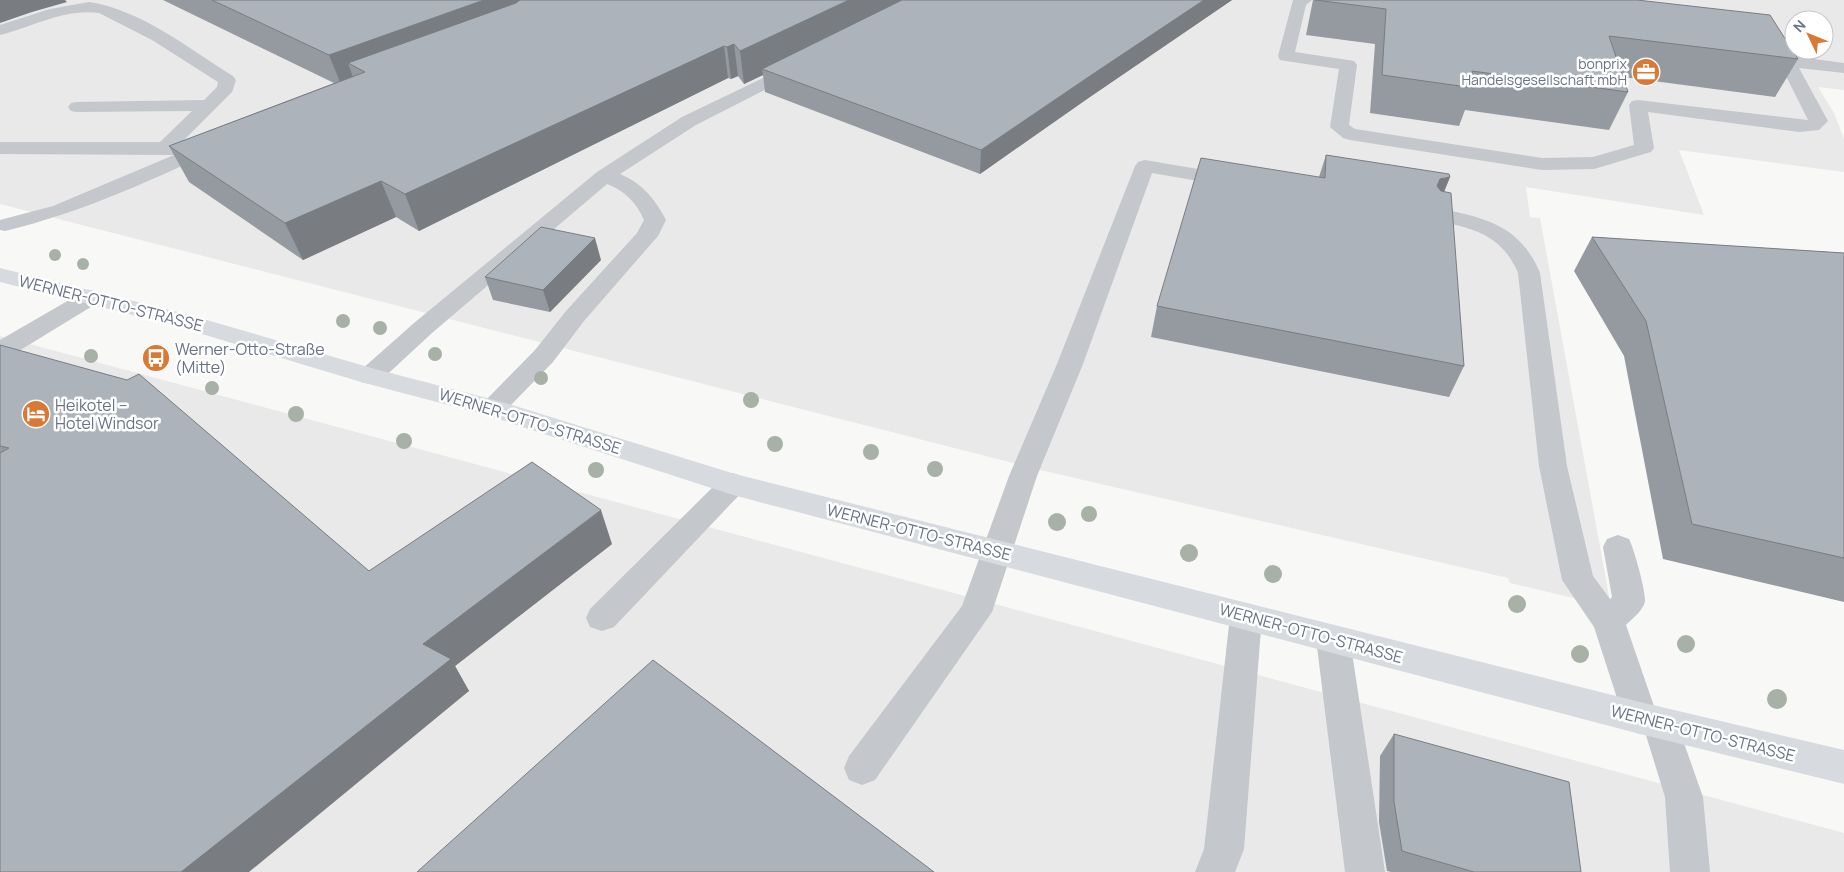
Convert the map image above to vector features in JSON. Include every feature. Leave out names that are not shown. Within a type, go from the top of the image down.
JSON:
[{"type":"main road","name":"WERNER-OTTO-STRASSE","points":[[0,275],[177,319],[370,376],[493,408],[733,484],[1650,721],[1844,767]]},
{"type":"lane","points":[[1304,0],[1299,3],[1286,56],[1348,65],[1339,127],[1350,134],[1542,164],[1594,163],[1644,148],[1638,105],[1799,126],[1812,126],[1819,121],[1787,61]]},
{"type":"lane","points":[[0,30],[73,9],[91,7],[110,11],[227,80],[226,88],[165,148]]},
{"type":"lane","points":[[1744,43],[1772,52],[1787,61],[1844,68]]},
{"type":"lane","points":[[370,376],[604,176],[680,117],[810,60]]},
{"type":"lane","points":[[77,106],[207,105]]},
{"type":"lane","points":[[3,226],[60,210],[147,175],[194,152],[229,139]]},
{"type":"lane","points":[[0,148],[165,148],[194,152]]},
{"type":"lane","points":[[862,768],[976,612],[1023,476],[1070,364],[1145,166],[1250,184]]},
{"type":"lane","points":[[493,408],[544,356],[575,316],[647,236],[656,220],[649,206],[632,188],[620,180],[604,176]]},
{"type":"lane","points":[[1438,214],[1467,220],[1496,231],[1513,245],[1524,259],[1529,273],[1553,466],[1578,580],[1609,622],[1684,797],[1690,872]]},
{"type":"lane","points":[[0,351],[91,297]]},
{"type":"lane","points":[[602,618],[733,484]]},
{"type":"lane","points":[[1609,622],[1629,601],[1618,547]]},
{"type":"lane","points":[[1215,872],[1224,849],[1246,616]]},
{"type":"lane","points":[[1334,639],[1344,729],[1366,872]]},
{"type":"shaded area","points":[[0,0],[1844,0],[1844,90],[1818,87],[1834,113],[1844,139],[1844,172],[1679,150],[1704,215],[1526,187],[1530,217],[1540,218],[1611,607],[1510,583],[1508,578],[1040,470],[0,204]]},
{"type":"shaded area","points":[[0,336],[1844,833],[1844,872],[0,872]]},
{"type":"building","points":[[212,0],[484,0],[329,55]]},
{"type":"building","points":[[520,0],[849,0],[740,51],[734,44],[727,47],[724,46],[405,194],[381,181],[285,223],[169,146],[365,72],[348,63]]},
{"type":"building","points":[[902,0],[1204,0],[981,150],[762,69]]},
{"type":"building","points":[[1315,0],[1637,0],[1770,15],[1784,37],[1784,57],[1609,36],[1628,92],[1472,71],[1474,88],[1382,75],[1386,9]]},
{"type":"building","points":[[1326,155],[1449,174],[1450,177],[1440,179],[1437,186],[1441,191],[1451,193],[1464,366],[1157,306],[1201,158],[1325,178]]},
{"type":"building","points":[[541,227],[595,238],[543,290],[485,277]]},
{"type":"building","points":[[1592,237],[1844,253],[1844,558],[1692,524],[1646,321]]},
{"type":"building","points":[[0,345],[127,380],[139,374],[369,571],[532,462],[601,510],[423,644],[451,659],[181,872],[0,872],[0,453],[9,448],[0,446]]},
{"type":"building","points":[[653,660],[934,872],[417,872]]},
{"type":"building","points":[[1394,734],[1569,782],[1581,872],[1474,872],[1402,851],[1394,802]]},
{"type":"place","name":"bonprix Handelsgesellschaft mbH","points":[[1646,72]]},
{"type":"place","name":"Werner-Otto-Straße (Mitte)","points":[[156,358]]},
{"type":"place","name":"Heikotel – Hotel Windsor","points":[[36,414]]}]
